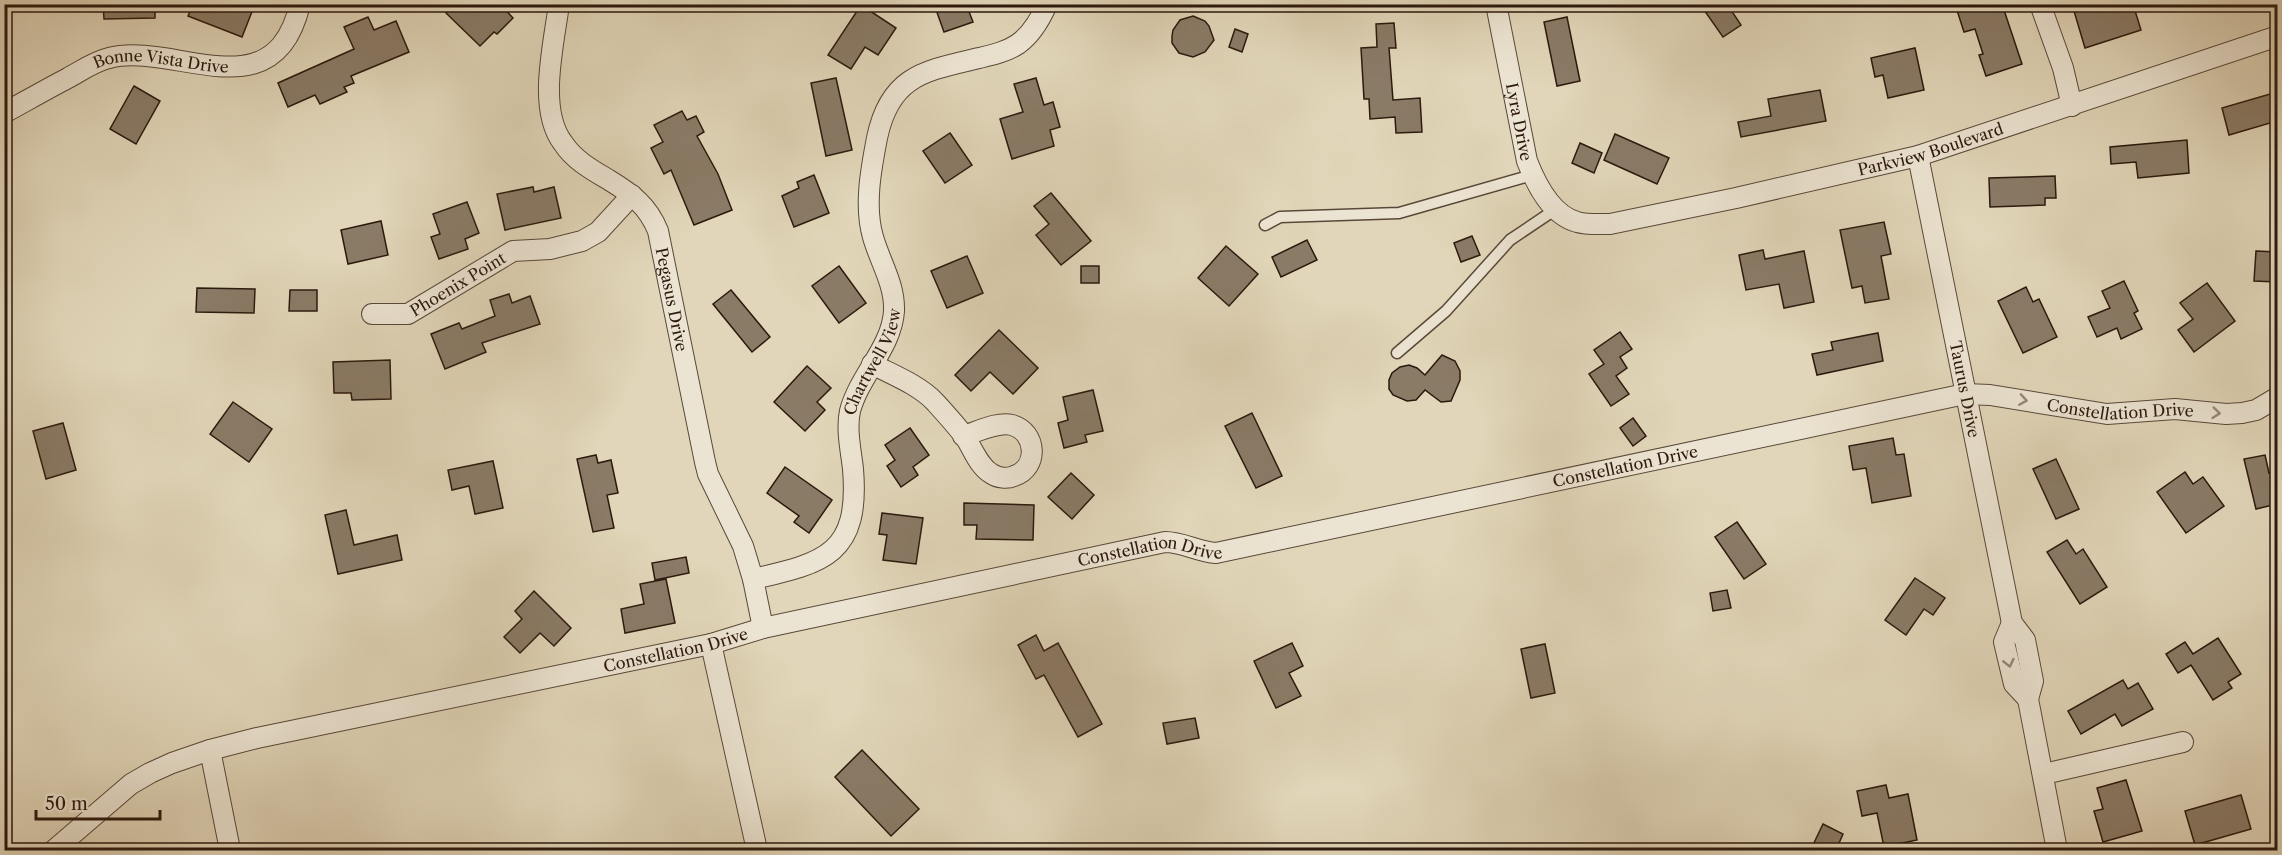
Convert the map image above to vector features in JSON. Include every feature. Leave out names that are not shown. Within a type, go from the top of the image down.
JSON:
[{"type":"street","name":"Bonne Vista Drive","points":[[4,113],[108,58],[140,55],[217,68],[249,64],[266,57],[279,47],[290,32],[300,4]]},
{"type":"street","name":"Pegasus Drive","points":[[559,4],[549,88],[550,107],[556,133],[572,154],[632,195],[647,209],[658,231],[705,462],[713,485],[738,533],[753,579],[763,628]]},
{"type":"street","name":"Chartwell View","points":[[753,579],[808,566],[833,550],[843,538],[851,522],[854,504],[850,411],[891,325],[894,312],[891,283],[873,236],[869,200],[878,137],[889,104],[897,92],[921,74],[1003,52],[1017,45],[1040,20],[1047,4]]},
{"type":"street","name":"Lyra Drive","points":[[1496,4],[1527,161],[1532,175],[1541,191],[1556,209],[1576,222]]},
{"type":"street","points":[[2040,4],[2063,68],[2072,106]]},
{"type":"street","name":"Parkview Boulevard","points":[[1576,222],[1610,224],[1748,196],[1918,156],[2277,36]]},
{"type":"street","name":"Taurus Drive","points":[[1918,156],[2012,623],[2025,640],[2033,681],[2028,699],[2057,850]]},
{"type":"street","name":"Phoenix Point","points":[[372,314],[408,314],[513,251],[550,249],[582,241],[598,232],[632,195]]},
{"type":"street","points":[[872,364],[933,400],[963,436]]},
{"type":"street","name":"Constellation Drive","points":[[54,850],[131,784],[172,763],[210,750],[310,726],[711,644],[763,628],[1165,542],[1178,542],[1216,553],[1965,394],[1990,395],[2107,414],[2175,409],[2226,414],[2242,413],[2256,410],[2277,397]]},
{"type":"street","points":[[711,644],[757,850]]},
{"type":"street","points":[[2044,774],[2183,742]]},
{"type":"street","points":[[210,750],[230,850]]},
{"type":"lane","points":[[1265,225],[1280,217],[1399,213],[1532,175]]},
{"type":"lane","points":[[1397,353],[1446,311],[1510,240],[1556,209]]},
{"type":"building","points":[[103,4],[155,4],[155,18],[104,19]]},
{"type":"building","points":[[193,4],[255,4],[242,37],[188,16]]},
{"type":"building","points":[[455,4],[500,4],[513,18],[497,34],[494,32],[480,46],[446,13]]},
{"type":"building","points":[[934,4],[966,4],[973,22],[944,32]]},
{"type":"building","points":[[1712,4],[1727,4],[1741,25],[1723,37],[1704,10]]},
{"type":"building","points":[[1955,4],[2002,4],[2022,64],[1986,76],[1979,55],[1983,54],[1975,29],[1964,32]]},
{"type":"building","points":[[2095,4],[2133,4],[2141,30],[2085,48],[2074,11]]},
{"type":"building","points":[[861,5],[896,28],[878,55],[865,47],[851,69],[828,55]]},
{"type":"building","points":[[1193,16],[1205,21],[1214,40],[1205,52],[1193,57],[1179,53],[1172,43],[1172,36],[1180,20]]},
{"type":"building","points":[[368,17],[374,30],[396,21],[409,52],[351,76],[354,83],[344,87],[347,92],[320,104],[315,95],[288,107],[278,83],[354,49],[344,27]]},
{"type":"building","points":[[1567,17],[1580,81],[1557,86],[1544,22]]},
{"type":"building","points":[[1394,23],[1396,48],[1389,48],[1393,100],[1420,98],[1422,132],[1396,133],[1395,117],[1370,119],[1369,99],[1364,99],[1361,48],[1377,47],[1376,24]]},
{"type":"building","points":[[1235,29],[1248,34],[1242,52],[1229,47]]},
{"type":"building","points":[[1915,48],[1924,90],[1888,98],[1883,75],[1875,77],[1871,58]]},
{"type":"building","points":[[836,78],[852,150],[826,156],[811,83]]},
{"type":"building","points":[[1036,78],[1044,105],[1053,102],[1060,127],[1050,130],[1054,146],[1012,159],[1000,119],[1023,112],[1014,84]]},
{"type":"building","points":[[134,86],[160,101],[136,144],[110,129]]},
{"type":"building","points":[[1820,90],[1826,121],[1741,137],[1738,122],[1771,116],[1768,99]]},
{"type":"building","points":[[2277,92],[2277,121],[2229,135],[2222,108]]},
{"type":"building","points":[[682,111],[687,120],[696,116],[704,132],[697,136],[718,174],[732,210],[694,225],[671,170],[664,174],[651,148],[663,142],[654,125]]},
{"type":"building","points":[[950,133],[972,165],[945,183],[923,151]]},
{"type":"building","points":[[1615,134],[1669,158],[1657,184],[1604,160]]},
{"type":"building","points":[[2187,140],[2189,173],[2138,178],[2136,162],[2111,164],[2110,147]]},
{"type":"building","points":[[1580,143],[1602,153],[1594,173],[1572,163]]},
{"type":"building","points":[[814,175],[829,213],[794,227],[782,196],[799,188],[797,182]]},
{"type":"building","points":[[2055,176],[2056,198],[2045,198],[2045,205],[1990,207],[1989,178]]},
{"type":"building","points":[[533,187],[534,192],[554,187],[561,218],[505,230],[497,194]]},
{"type":"building","points":[[1051,193],[1091,241],[1061,265],[1036,235],[1049,224],[1034,206]]},
{"type":"building","points":[[467,202],[479,233],[465,239],[468,249],[439,259],[431,237],[440,234],[433,214]]},
{"type":"building","points":[[381,221],[388,255],[348,264],[341,230]]},
{"type":"building","points":[[1884,222],[1891,254],[1881,256],[1889,299],[1865,303],[1862,286],[1852,288],[1840,230]]},
{"type":"building","points":[[1472,236],[1480,255],[1461,262],[1454,243]]},
{"type":"building","points":[[1307,240],[1317,260],[1281,277],[1272,257]]},
{"type":"building","points":[[1226,246],[1258,274],[1229,306],[1198,278]]},
{"type":"building","points":[[1763,250],[1765,259],[1804,251],[1814,302],[1784,308],[1779,284],[1746,290],[1739,255]]},
{"type":"building","points":[[2256,251],[2277,252],[2277,282],[2254,281]]},
{"type":"building","points":[[967,256],[983,293],[947,308],[931,271]]},
{"type":"building","points":[[839,266],[866,303],[839,323],[812,286]]},
{"type":"building","points":[[1081,266],[1099,266],[1099,283],[1081,283]]},
{"type":"building","points":[[2124,281],[2138,311],[2134,313],[2142,329],[2121,339],[2117,328],[2097,337],[2088,317],[2110,308],[2102,291]]},
{"type":"building","points":[[2207,283],[2235,321],[2194,352],[2178,330],[2193,319],[2180,303]]},
{"type":"building","points":[[2026,287],[2033,302],[2039,299],[2057,337],[2023,353],[1998,301]]},
{"type":"building","points":[[197,288],[255,289],[254,313],[196,312]]},
{"type":"building","points":[[290,290],[317,290],[317,311],[289,311]]},
{"type":"building","points":[[731,290],[770,337],[752,352],[713,304]]},
{"type":"building","points":[[509,294],[512,303],[530,296],[540,324],[482,343],[486,352],[445,369],[431,334],[459,323],[462,329],[495,316],[490,300]]},
{"type":"building","points":[[999,330],[1038,368],[1013,394],[990,372],[971,391],[955,375]]},
{"type":"building","points":[[1620,332],[1632,349],[1620,357],[1627,368],[1616,376],[1629,394],[1611,406],[1589,374],[1604,364],[1594,350]]},
{"type":"building","points":[[1878,333],[1883,361],[1817,375],[1812,354],[1833,350],[1831,342]]},
{"type":"building","points":[[1442,355],[1455,361],[1460,371],[1460,380],[1451,401],[1441,402],[1425,390],[1416,400],[1407,401],[1393,395],[1389,389],[1392,373],[1400,367],[1409,365],[1425,375]]},
{"type":"building","points":[[390,360],[391,399],[352,400],[351,393],[334,393],[333,362]]},
{"type":"building","points":[[807,366],[831,388],[817,402],[825,410],[805,431],[774,402]]},
{"type":"building","points":[[1093,390],[1103,431],[1085,435],[1087,442],[1064,448],[1058,423],[1068,420],[1063,397]]},
{"type":"building","points":[[233,402],[272,429],[249,462],[210,434]]},
{"type":"building","points":[[1252,413],[1282,476],[1256,488],[1225,426]]},
{"type":"building","points":[[1633,418],[1646,436],[1633,446],[1620,428]]},
{"type":"building","points":[[63,423],[76,470],[46,479],[33,431]]},
{"type":"building","points":[[910,428],[929,455],[913,467],[918,475],[901,487],[887,466],[895,460],[885,445]]},
{"type":"building","points":[[1893,438],[1896,455],[1904,454],[1911,496],[1872,503],[1866,468],[1853,470],[1849,446]]},
{"type":"building","points":[[596,455],[598,463],[611,460],[618,493],[607,495],[614,528],[593,532],[577,459]]},
{"type":"building","points":[[2265,455],[2269,473],[2277,471],[2277,504],[2256,509],[2244,459]]},
{"type":"building","points":[[2056,459],[2079,509],[2056,519],[2033,469]]},
{"type":"building","points":[[493,461],[503,508],[475,514],[469,486],[452,490],[448,470]]},
{"type":"building","points":[[785,467],[832,500],[809,533],[794,522],[799,516],[767,493]]},
{"type":"building","points":[[2185,472],[2193,484],[2203,477],[2224,506],[2186,533],[2157,492]]},
{"type":"building","points":[[1071,473],[1094,495],[1072,519],[1048,497]]},
{"type":"building","points":[[964,503],[1034,505],[1033,540],[976,539],[977,525],[964,525]]},
{"type":"building","points":[[346,510],[354,545],[397,535],[402,560],[338,574],[325,515]]},
{"type":"building","points":[[882,513],[923,518],[916,564],[883,560],[887,535],[879,534]]},
{"type":"building","points":[[1737,522],[1766,564],[1744,579],[1715,537]]},
{"type":"building","points":[[2067,540],[2076,554],[2083,549],[2107,587],[2080,604],[2047,552]]},
{"type":"building","points":[[686,557],[689,573],[655,580],[652,563]]},
{"type":"building","points":[[1915,578],[1945,598],[1933,615],[1924,609],[1906,635],[1885,620]]},
{"type":"building","points":[[666,579],[675,623],[625,633],[621,609],[644,604],[640,584]]},
{"type":"building","points":[[1727,590],[1731,608],[1713,611],[1710,593]]},
{"type":"building","points":[[534,591],[571,628],[554,646],[540,633],[520,653],[504,637],[522,619],[515,611]]},
{"type":"building","points":[[1036,635],[1044,651],[1058,643],[1102,724],[1078,737],[1044,675],[1036,679],[1018,645]]},
{"type":"building","points":[[2218,638],[2241,674],[2228,682],[2232,688],[2213,700],[2191,665],[2178,673],[2166,654],[2185,642],[2193,654]]},
{"type":"building","points":[[1292,643],[1303,666],[1289,673],[1301,696],[1276,708],[1254,661]]},
{"type":"building","points":[[1545,644],[1555,693],[1531,698],[1521,649]]},
{"type":"building","points":[[2123,680],[2128,689],[2138,683],[2153,709],[2122,726],[2115,714],[2081,734],[2068,711]]},
{"type":"building","points":[[1195,718],[1199,738],[1167,744],[1163,723]]},
{"type":"building","points":[[862,750],[919,809],[891,836],[835,777]]},
{"type":"building","points":[[2126,780],[2142,831],[2103,842],[2094,811],[2103,809],[2097,788]]},
{"type":"building","points":[[1886,785],[1889,798],[1908,794],[1917,840],[1884,847],[1877,813],[1862,816],[1857,791]]},
{"type":"building","points":[[2241,795],[2251,829],[2195,845],[2185,811]]},
{"type":"building","points":[[1823,824],[1843,834],[1836,850],[1821,850],[1812,847]]}]
